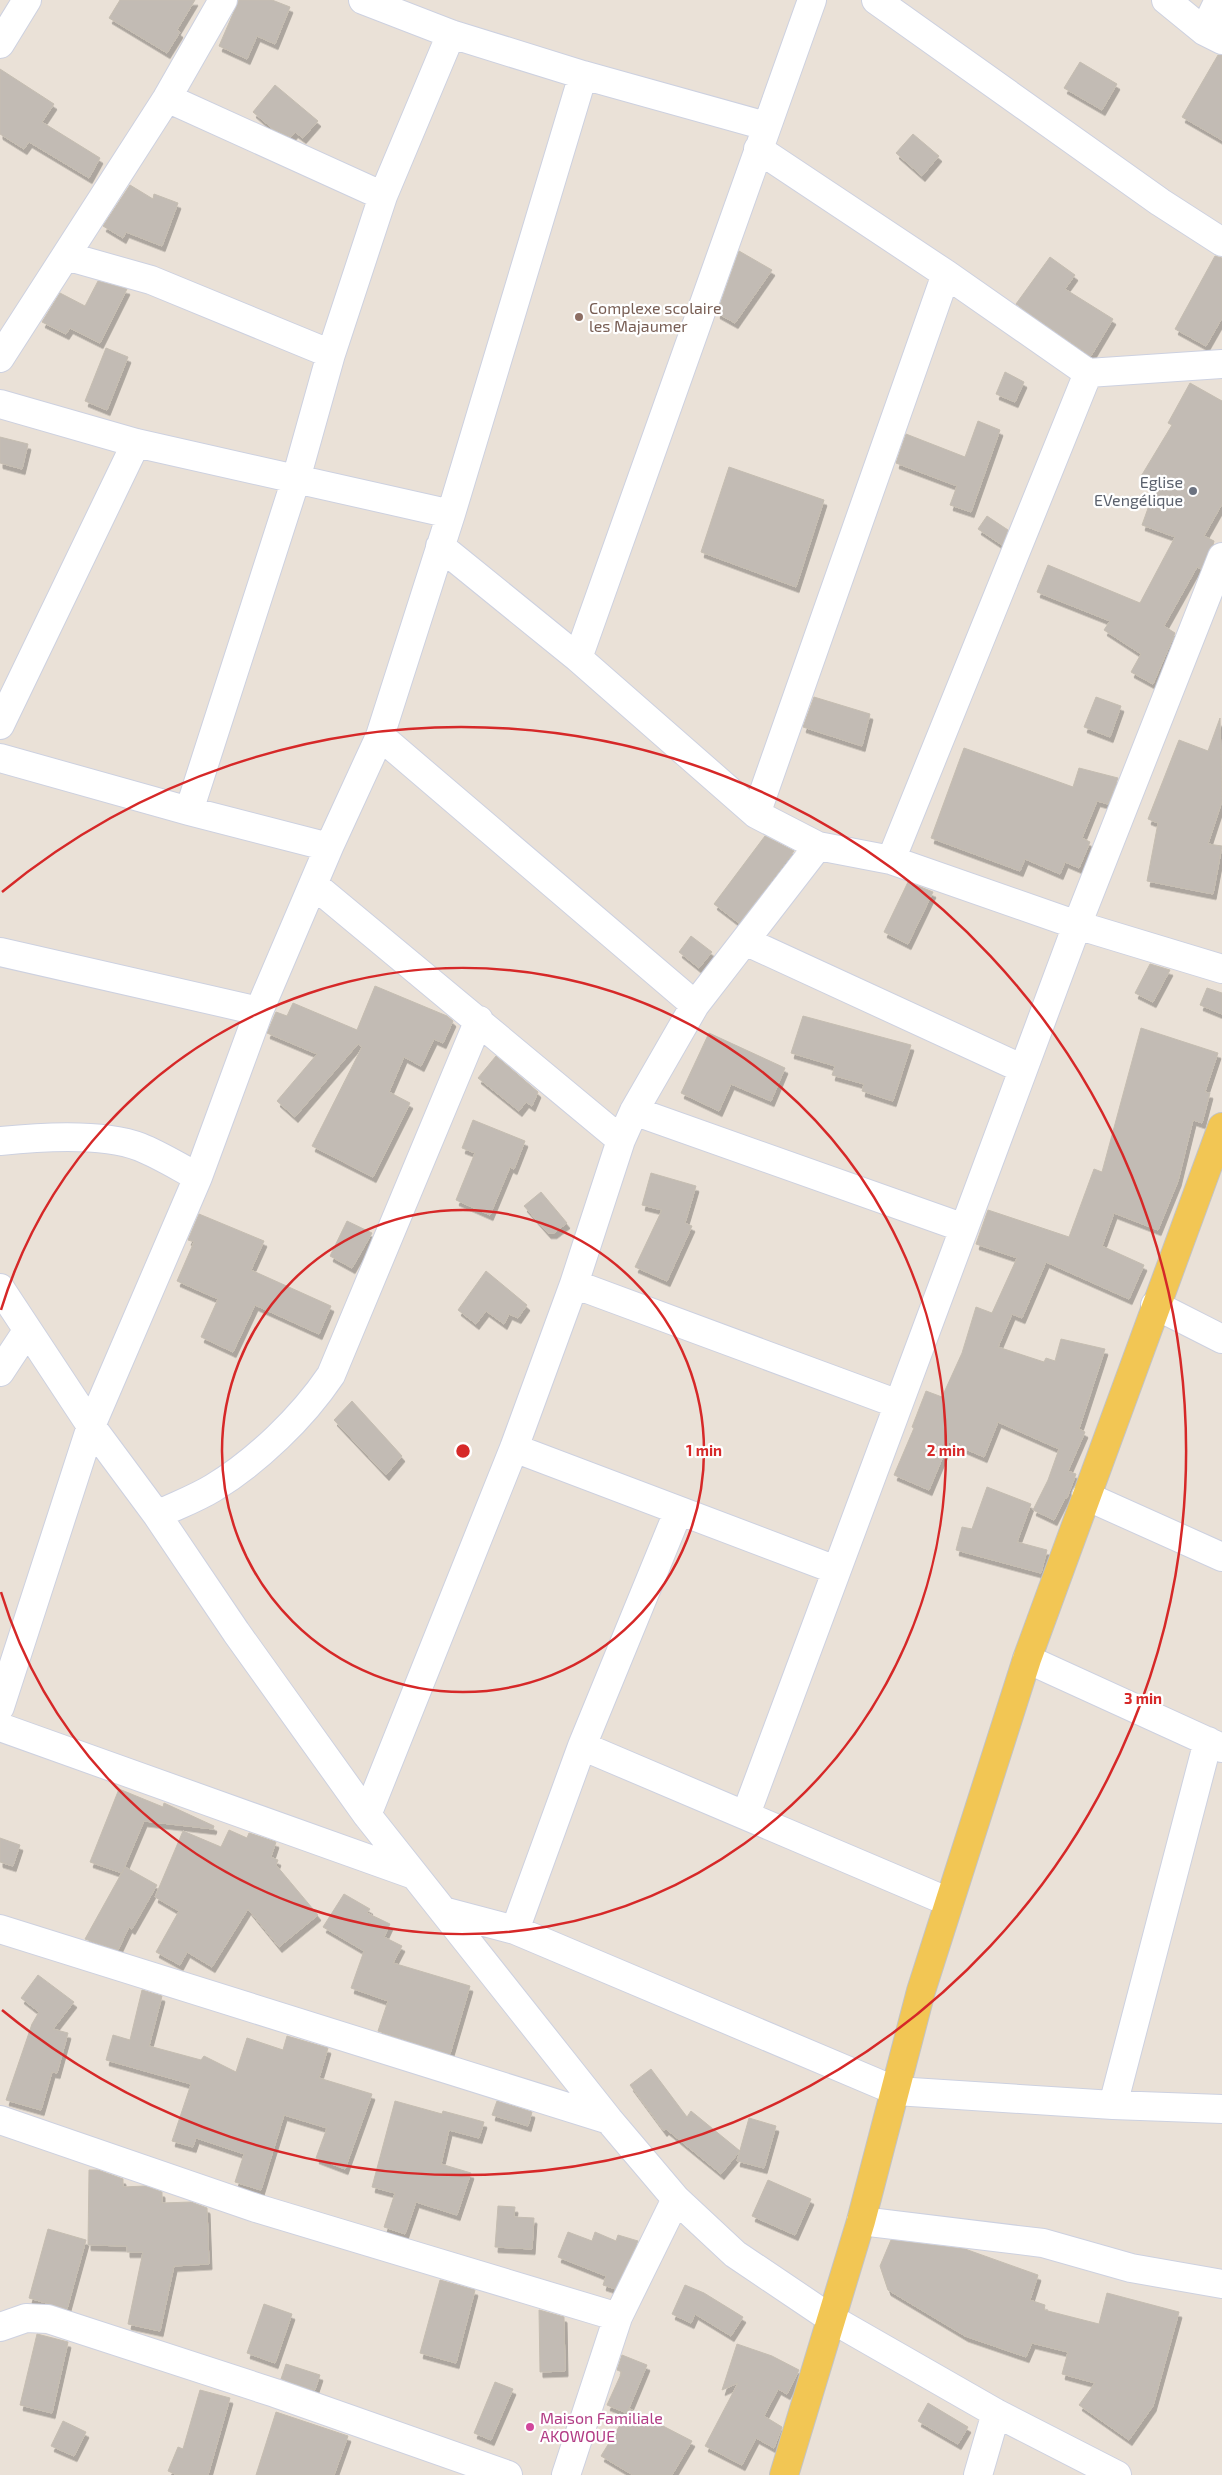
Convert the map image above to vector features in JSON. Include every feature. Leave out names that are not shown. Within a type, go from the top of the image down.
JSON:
[{"type":"main road","points":[[784,2475],[830,2318],[861,2221],[921,1991],[949,1902],[1028,1659],[1155,1305],[1222,1127]]},
{"type":"street","points":[[0,44],[27,0]]},
{"type":"street","points":[[0,358],[167,98],[222,0]]},
{"type":"street","points":[[363,0],[452,34],[583,75],[762,137],[946,274],[1088,373],[1222,364]]},
{"type":"street","points":[[578,658],[812,0]]},
{"type":"street","points":[[876,0],[1160,202],[1222,242]]},
{"type":"street","points":[[1166,0],[1213,36],[1218,0]]},
{"type":"street","points":[[189,811],[296,479],[331,354],[383,196],[452,34]]},
{"type":"street","points":[[0,1707],[91,1426],[198,1177],[259,1011],[329,847],[380,736],[451,514],[583,75]]},
{"type":"street","points":[[167,98],[383,196]]},
{"type":"street","points":[[66,256],[151,280],[331,354]]},
{"type":"street","points":[[756,814],[946,274]]},
{"type":"street","points":[[891,860],[1088,373]]},
{"type":"street","points":[[0,404],[136,443],[451,514]]},
{"type":"street","points":[[0,725],[136,443]]},
{"type":"street","points":[[440,546],[578,658],[756,814],[818,846],[891,860],[1077,924],[1222,969]]},
{"type":"street","points":[[746,1814],[1077,924],[1222,557]]},
{"type":"street","points":[[380,736],[695,1005]]},
{"type":"street","points":[[0,758],[189,811],[329,847]]},
{"type":"street","points":[[367,1815],[514,1448],[574,1284],[621,1140],[634,1111],[695,1005],[818,846]]},
{"type":"street","points":[[314,885],[479,1020],[621,1140]]},
{"type":"street","points":[[745,941],[1023,1069]]},
{"type":"street","points":[[0,952],[259,1011]]},
{"type":"street","points":[[157,1515],[212,1488],[253,1458],[297,1419],[314,1400],[331,1375],[479,1020]]},
{"type":"street","points":[[634,1111],[964,1228]]},
{"type":"street","points":[[0,1141],[31,1138],[92,1138],[139,1147],[198,1177]]},
{"type":"street","points":[[574,1284],[898,1404]]},
{"type":"street","points":[[0,1288],[26,1331],[91,1426],[157,1515],[236,1632],[367,1815],[609,2120],[676,2199],[735,2254],[830,2318],[996,2413],[1118,2475]]},
{"type":"street","points":[[1155,1305],[1222,1339]]},
{"type":"street","points":[[0,1372],[26,1331]]},
{"type":"street","points":[[514,1448],[678,1512],[836,1570]]},
{"type":"street","points":[[1086,1496],[1222,1557]]},
{"type":"street","points":[[515,1930],[582,1746],[678,1512]]},
{"type":"street","points":[[1028,1659],[1215,1744],[1112,2105]]},
{"type":"street","points":[[0,1727],[414,1875]]},
{"type":"street","points":[[582,1746],[746,1814],[949,1902]]},
{"type":"street","points":[[443,1911],[515,1930],[896,2091],[1112,2105],[1222,2109]]},
{"type":"street","points":[[0,1929],[609,2120]]},
{"type":"street","points":[[0,2120],[256,2208],[618,2317]]},
{"type":"street","points":[[566,2475],[618,2317],[676,2199]]},
{"type":"street","points":[[861,2221],[1043,2243],[1131,2268],[1222,2284]]},
{"type":"street","points":[[0,2327],[26,2318],[48,2319],[274,2393],[508,2475]]},
{"type":"street","points":[[978,2475],[996,2413]]},
{"type":"building","points":[[120,0],[195,0],[177,30],[180,32],[167,53],[109,18]]},
{"type":"building","points":[[239,0],[272,0],[290,7],[275,44],[257,36],[247,59],[219,46]]},
{"type":"building","points":[[1218,55],[1222,55],[1222,140],[1182,117]]},
{"type":"building","points":[[1080,62],[1117,84],[1102,110],[1064,88]]},
{"type":"building","points":[[0,69],[54,104],[42,122],[100,158],[89,178],[29,142],[24,149],[0,134]]},
{"type":"building","points":[[275,85],[318,121],[303,138],[295,132],[291,137],[273,129],[253,112]]},
{"type":"building","points":[[913,134],[939,156],[922,176],[896,153]]},
{"type":"building","points":[[130,185],[153,199],[154,194],[178,203],[162,246],[126,232],[123,238],[103,226]]},
{"type":"building","points":[[739,251],[772,270],[735,323],[717,313]]},
{"type":"building","points":[[1215,256],[1222,258],[1222,318],[1206,346],[1175,329]]},
{"type":"building","points":[[1050,257],[1075,275],[1065,289],[1113,319],[1091,356],[1016,304]]},
{"type":"building","points":[[98,281],[127,289],[100,343],[70,328],[66,334],[42,322],[60,293],[85,306]]},
{"type":"building","points":[[106,348],[128,357],[107,410],[85,401]]},
{"type":"building","points":[[1005,372],[1024,382],[1015,402],[996,394]]},
{"type":"building","points":[[1190,383],[1222,401],[1222,504],[1204,536],[1214,541],[1213,545],[1201,569],[1197,567],[1164,626],[1175,633],[1153,684],[1131,672],[1141,654],[1104,630],[1110,621],[1037,592],[1048,565],[1140,603],[1175,537],[1142,525],[1156,486],[1140,478],[1172,425],[1168,423]]},
{"type":"building","points":[[978,421],[1000,430],[971,512],[950,505],[957,486],[896,463],[906,434],[965,457]]},
{"type":"building","points":[[0,437],[28,444],[22,469],[0,463]]},
{"type":"building","points":[[729,467],[824,500],[796,587],[701,552]]},
{"type":"building","points":[[987,516],[1008,530],[1002,545],[978,529]]},
{"type":"building","points":[[814,697],[870,714],[862,746],[803,727]]},
{"type":"building","points":[[1096,697],[1121,706],[1110,737],[1084,727]]},
{"type":"building","points":[[1220,718],[1222,801],[1208,844],[1222,846],[1213,894],[1147,881],[1158,823],[1148,819],[1179,740],[1208,751]]},
{"type":"building","points":[[964,748],[1073,787],[1079,768],[1118,778],[1108,804],[1097,801],[1082,838],[1090,842],[1079,868],[1065,862],[1060,874],[1025,859],[1020,871],[931,838]]},
{"type":"building","points":[[765,836],[794,851],[739,923],[714,904]]},
{"type":"building","points":[[908,882],[933,892],[908,944],[884,932]]},
{"type":"building","points":[[691,936],[712,952],[699,968],[679,952]]},
{"type":"building","points":[[1150,964],[1170,970],[1153,1002],[1135,993]]},
{"type":"building","points":[[375,986],[447,1016],[453,1021],[443,1043],[434,1039],[421,1066],[404,1057],[389,1092],[410,1103],[373,1177],[312,1146],[362,1047],[358,1044],[295,1117],[277,1101],[317,1054],[267,1033],[276,1012],[287,1016],[293,1003],[357,1030]]},
{"type":"building","points":[[1207,988],[1222,993],[1222,1014],[1200,1005]]},
{"type":"building","points":[[803,1016],[911,1045],[893,1101],[862,1091],[864,1084],[832,1075],[835,1066],[791,1053]]},
{"type":"building","points":[[1141,1028],[1218,1053],[1205,1092],[1210,1093],[1202,1123],[1193,1120],[1178,1181],[1158,1230],[1114,1213],[1102,1246],[1144,1265],[1129,1299],[1046,1262],[1022,1318],[1012,1314],[998,1347],[1044,1362],[1046,1358],[1055,1361],[1061,1339],[1105,1349],[1079,1429],[1085,1432],[1068,1471],[1076,1474],[1067,1498],[1065,1498],[1054,1520],[1033,1510],[1048,1480],[1059,1449],[998,1422],[984,1457],[949,1442],[929,1490],[894,1475],[914,1428],[912,1427],[926,1391],[942,1397],[962,1353],[976,1307],[992,1313],[1017,1258],[976,1244],[988,1210],[1069,1237],[1094,1169],[1102,1172]]},
{"type":"building","points":[[709,1033],[785,1068],[771,1101],[731,1084],[719,1111],[681,1093]]},
{"type":"building","points":[[496,1056],[538,1092],[532,1106],[526,1102],[519,1111],[478,1078]]},
{"type":"building","points":[[473,1120],[525,1141],[514,1169],[510,1167],[490,1215],[456,1200],[475,1153],[462,1148]]},
{"type":"building","points":[[651,1173],[696,1186],[685,1223],[692,1226],[667,1281],[635,1267],[662,1210],[642,1205]]},
{"type":"building","points":[[541,1192],[567,1223],[554,1233],[548,1233],[524,1206]]},
{"type":"building","points":[[199,1214],[264,1241],[251,1270],[331,1306],[319,1334],[255,1305],[233,1352],[201,1337],[218,1299],[177,1281],[194,1242],[188,1240]]},
{"type":"building","points":[[347,1221],[372,1233],[352,1268],[330,1256]]},
{"type":"building","points":[[486,1271],[527,1305],[518,1318],[509,1314],[504,1324],[486,1311],[476,1324],[458,1310]]},
{"type":"building","points":[[352,1401],[402,1456],[386,1475],[334,1420]]},
{"type":"building","points":[[987,1487],[1031,1504],[1017,1542],[1047,1550],[1041,1573],[956,1550],[962,1527],[972,1529]]},
{"type":"building","points":[[119,1789],[163,1807],[164,1803],[214,1826],[213,1829],[144,1821],[122,1873],[90,1862]]},
{"type":"building","points":[[229,1830],[247,1838],[249,1833],[276,1842],[271,1857],[278,1860],[276,1865],[318,1915],[279,1947],[248,1909],[212,1967],[187,1952],[180,1965],[156,1952],[179,1911],[155,1897],[183,1831],[221,1847]]},
{"type":"building","points":[[0,1838],[20,1845],[13,1866],[0,1862]]},
{"type":"building","points":[[125,1867],[157,1885],[132,1929],[129,1927],[118,1950],[85,1939]]},
{"type":"building","points":[[344,1894],[370,1909],[367,1913],[390,1924],[384,1937],[402,1946],[393,1963],[470,1986],[450,2054],[378,2031],[388,2001],[351,1988],[364,1951],[323,1927]]},
{"type":"building","points":[[38,1975],[74,2002],[53,2029],[68,2033],[57,2073],[52,2072],[41,2110],[6,2100],[32,2024],[39,2012],[21,1998]]},
{"type":"building","points":[[142,1990],[162,1996],[149,2046],[201,2060],[204,2056],[236,2072],[247,2038],[283,2050],[287,2036],[328,2048],[319,2078],[372,2094],[345,2169],[316,2158],[327,2128],[284,2115],[261,2190],[235,2182],[244,2154],[196,2138],[193,2147],[172,2141],[191,2084],[106,2060],[113,2035],[130,2040]]},
{"type":"building","points":[[651,2069],[687,2117],[691,2111],[740,2151],[721,2174],[666,2129],[664,2131],[630,2085]]},
{"type":"building","points":[[395,2101],[442,2114],[443,2111],[484,2122],[479,2138],[449,2130],[441,2164],[471,2173],[457,2215],[416,2202],[405,2234],[384,2227],[395,2193],[372,2187]]},
{"type":"building","points":[[497,2101],[532,2112],[528,2126],[492,2115]]},
{"type":"building","points":[[749,2118],[776,2126],[764,2168],[737,2161]]},
{"type":"building","points":[[89,2170],[98,2170],[123,2179],[123,2187],[145,2186],[162,2192],[162,2203],[191,2202],[207,2208],[209,2264],[174,2266],[160,2331],[128,2324],[143,2252],[127,2252],[127,2246],[88,2245]]},
{"type":"building","points":[[768,2180],[811,2199],[795,2235],[752,2216]]},
{"type":"building","points":[[498,2206],[515,2207],[514,2217],[534,2218],[532,2249],[495,2247]]},
{"type":"building","points":[[48,2229],[86,2240],[67,2309],[29,2298]]},
{"type":"building","points":[[568,2232],[592,2241],[595,2232],[616,2241],[618,2235],[638,2241],[615,2289],[603,2285],[606,2276],[558,2257]]},
{"type":"building","points":[[891,2240],[965,2249],[1038,2275],[1030,2300],[1045,2305],[1044,2310],[1099,2324],[1107,2293],[1179,2312],[1153,2406],[1129,2440],[1079,2405],[1095,2383],[1062,2374],[1068,2352],[1032,2343],[1026,2357],[965,2336],[888,2290],[880,2266]]},
{"type":"building","points":[[440,2280],[475,2290],[456,2363],[420,2353]]},
{"type":"building","points":[[685,2285],[704,2293],[743,2317],[731,2336],[695,2314],[691,2323],[672,2314]]},
{"type":"building","points":[[264,2304],[292,2314],[275,2363],[247,2353]]},
{"type":"building","points":[[539,2310],[564,2317],[565,2371],[540,2372]]},
{"type":"building","points":[[37,2334],[68,2342],[52,2413],[20,2405]]},
{"type":"building","points":[[737,2344],[772,2356],[799,2370],[787,2394],[778,2389],[764,2416],[782,2427],[774,2448],[756,2438],[742,2465],[705,2446],[738,2383],[722,2390]]},
{"type":"building","points":[[622,2355],[647,2365],[627,2413],[607,2405],[622,2372],[617,2370]]},
{"type":"building","points":[[286,2364],[320,2375],[315,2390],[281,2379]]},
{"type":"building","points":[[495,2382],[513,2389],[491,2440],[474,2433]]},
{"type":"building","points":[[200,2390],[230,2398],[208,2475],[177,2475],[168,2471],[178,2447],[183,2449]]},
{"type":"building","points":[[928,2403],[968,2427],[958,2444],[918,2421]]},
{"type":"building","points":[[630,2409],[692,2441],[672,2475],[633,2475],[601,2456]]},
{"type":"building","points":[[276,2412],[348,2436],[334,2475],[256,2475]]},
{"type":"building","points":[[63,2421],[86,2432],[74,2456],[51,2446]]},
{"type":"place","name":"Complexe scolaire les Majaumer","points":[[579,317]]},
{"type":"place","name":"Eglise EVengélique","points":[[1193,491]]},
{"type":"place","name":"Maison Familiale AKOWOUE","points":[[530,2427]]}]
